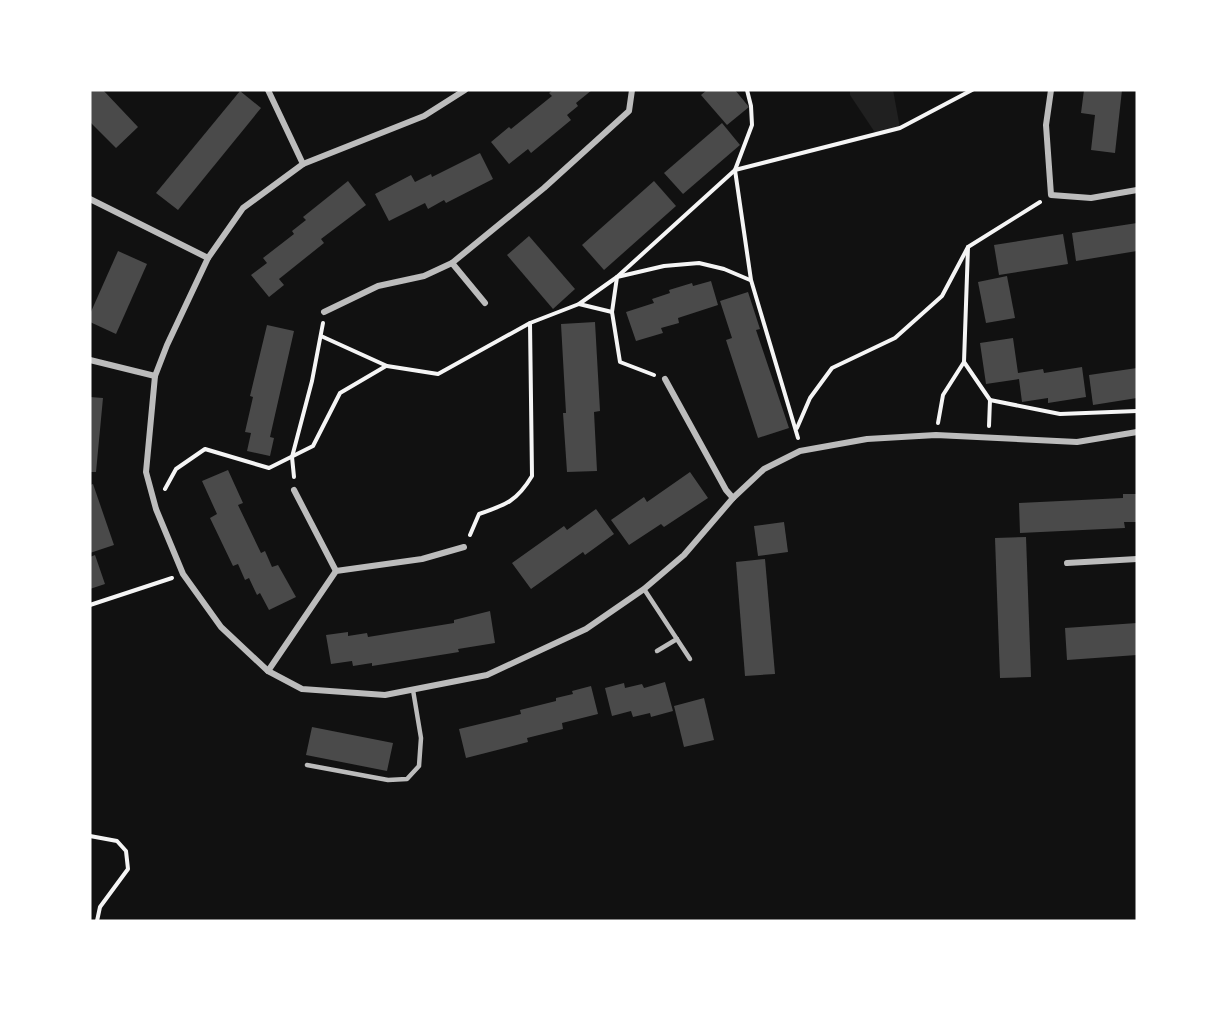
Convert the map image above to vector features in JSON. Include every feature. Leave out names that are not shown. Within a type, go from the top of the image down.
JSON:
[{"type":"street","points":[[268,90],[303,164]]},
{"type":"street","points":[[465,90],[424,116],[303,164],[243,208],[208,258],[166,345],[155,376],[146,472],[156,509],[183,574],[221,627],[268,671],[302,690],[385,695],[487,675],[586,628],[644,589],[684,555],[733,498],[764,469],[800,451],[867,439],[936,435],[1077,442],[1137,432]]},
{"type":"street","points":[[324,312],[378,286],[424,276],[452,264],[544,188],[629,111],[632,90]]},
{"type":"street","points":[[1051,90],[1046,125],[1051,195],[1091,198],[1137,190]]},
{"type":"street","points":[[90,199],[208,258]]},
{"type":"street","points":[[452,264],[485,303]]},
{"type":"street","points":[[90,360],[155,376]]},
{"type":"street","points":[[665,379],[726,490],[733,498]]},
{"type":"street","points":[[294,490],[336,571]]},
{"type":"street","points":[[268,671],[336,571],[422,560],[464,547]]},
{"type":"street","points":[[1067,563],[1137,559]]},
{"type":"lane","points":[[644,589],[690,659]]},
{"type":"lane","points":[[657,651],[677,639]]},
{"type":"lane","points":[[307,765],[388,780],[407,778],[419,766],[422,738],[413,690]]},
{"type":"path","points":[[321,336],[387,366],[438,374],[530,323],[579,303],[617,277],[735,170],[752,125],[747,90]]},
{"type":"path","points":[[735,170],[900,128],[972,90]]},
{"type":"path","points":[[735,170],[751,280],[796,429],[800,451]]},
{"type":"path","points":[[796,429],[810,398],[832,368],[895,338],[942,296],[968,247],[1051,195]]},
{"type":"path","points":[[936,435],[943,395],[964,362],[968,247]]},
{"type":"path","points":[[617,277],[664,266],[699,263],[724,269],[751,280]]},
{"type":"path","points":[[617,277],[612,312],[620,362],[665,379]]},
{"type":"path","points":[[579,303],[612,312]]},
{"type":"path","points":[[294,490],[292,457],[321,336],[324,312]]},
{"type":"path","points":[[464,547],[479,514],[508,504],[523,491],[532,476],[530,323]]},
{"type":"path","points":[[964,362],[990,400],[988,436]]},
{"type":"path","points":[[156,509],[176,469],[205,449],[269,468],[313,446],[340,393],[387,366]]},
{"type":"path","points":[[990,400],[1060,414],[1137,411]]},
{"type":"path","points":[[90,605],[183,574]]},
{"type":"path","points":[[90,836],[117,841],[126,851],[128,869],[100,908],[97,921]]},
{"type":"shaded area","points":[[850,90],[893,90],[900,128],[876,134],[850,95]]},
{"type":"building","points":[[90,90],[103,90],[138,127],[116,148],[90,122]]},
{"type":"building","points":[[553,90],[592,90],[576,103],[578,106],[567,115],[571,120],[531,153],[528,149],[509,164],[491,142],[552,96],[549,93]]},
{"type":"building","points":[[707,90],[735,90],[749,107],[727,125],[701,95]]},
{"type":"building","points":[[1084,90],[1122,90],[1115,153],[1091,150],[1095,115],[1081,113]]},
{"type":"building","points":[[240,91],[261,108],[178,210],[156,193]]},
{"type":"building","points":[[722,123],[740,145],[683,194],[664,173]]},
{"type":"building","points":[[480,153],[493,179],[446,203],[444,200],[428,209],[425,203],[389,221],[375,194],[411,175],[415,182],[431,174],[432,177]]},
{"type":"building","points":[[348,181],[366,205],[321,239],[324,243],[279,279],[284,285],[269,297],[251,275],[267,263],[263,258],[294,234],[292,231],[306,220],[303,217]]},
{"type":"building","points":[[654,181],[676,206],[604,270],[582,245]]},
{"type":"building","points":[[1137,223],[1137,251],[1076,261],[1072,233]]},
{"type":"building","points":[[1063,234],[1068,264],[999,275],[994,245]]},
{"type":"building","points":[[529,236],[575,289],[553,309],[507,255]]},
{"type":"building","points":[[118,251],[147,264],[116,334],[90,322],[90,314]]},
{"type":"building","points":[[1007,276],[1015,318],[986,323],[978,282]]},
{"type":"building","points":[[711,281],[718,305],[678,318],[679,323],[661,328],[663,333],[636,341],[626,312],[654,303],[652,299],[670,293],[669,290],[692,283],[693,286]]},
{"type":"building","points":[[748,292],[760,329],[756,330],[789,428],[758,438],[726,340],[732,338],[720,301]]},
{"type":"building","points":[[595,322],[600,411],[594,412],[597,471],[567,472],[561,324]]},
{"type":"building","points":[[267,325],[294,331],[270,437],[274,438],[270,456],[247,451],[251,433],[245,432],[253,397],[250,396]]},
{"type":"building","points":[[1013,338],[1018,373],[1043,369],[1044,373],[1082,367],[1086,397],[1048,403],[1048,398],[1022,402],[1019,379],[986,384],[980,343]]},
{"type":"building","points":[[1137,368],[1137,398],[1093,405],[1089,375]]},
{"type":"building","points":[[90,397],[103,398],[96,472],[90,472]]},
{"type":"building","points":[[228,470],[243,503],[238,505],[261,553],[265,551],[272,567],[278,565],[296,597],[269,610],[260,593],[257,595],[249,578],[245,580],[238,564],[233,566],[210,518],[217,514],[202,481]]},
{"type":"building","points":[[690,472],[708,498],[664,527],[661,524],[629,545],[611,520],[644,497],[647,502]]},
{"type":"building","points":[[93,484],[114,545],[90,553],[90,485]]},
{"type":"building","points":[[1123,494],[1137,494],[1137,522],[1124,522],[1125,528],[1020,533],[1019,503],[1123,498]]},
{"type":"building","points":[[596,509],[614,534],[585,555],[583,552],[531,589],[512,563],[564,526],[567,530]]},
{"type":"building","points":[[784,522],[788,552],[758,556],[754,526]]},
{"type":"building","points":[[1026,537],[1031,677],[1000,678],[995,538]]},
{"type":"building","points":[[95,555],[105,584],[90,589],[90,557]]},
{"type":"building","points":[[765,559],[775,674],[745,676],[736,562]]},
{"type":"building","points":[[490,611],[495,643],[458,649],[459,652],[372,666],[372,663],[353,666],[352,661],[331,664],[326,635],[348,632],[348,636],[367,633],[368,637],[454,623],[454,620]]},
{"type":"building","points":[[1137,623],[1137,655],[1067,660],[1065,628]]},
{"type":"building","points":[[665,682],[673,711],[651,717],[650,713],[633,717],[631,711],[612,716],[605,688],[624,683],[625,688],[642,684],[644,688]]},
{"type":"building","points":[[591,686],[598,714],[562,723],[563,729],[527,738],[528,742],[466,758],[459,729],[521,714],[520,710],[556,701],[556,698],[573,694],[572,691]]},
{"type":"building","points":[[704,698],[714,740],[684,747],[674,706]]},
{"type":"building","points":[[312,727],[393,743],[387,771],[306,755]]}]
